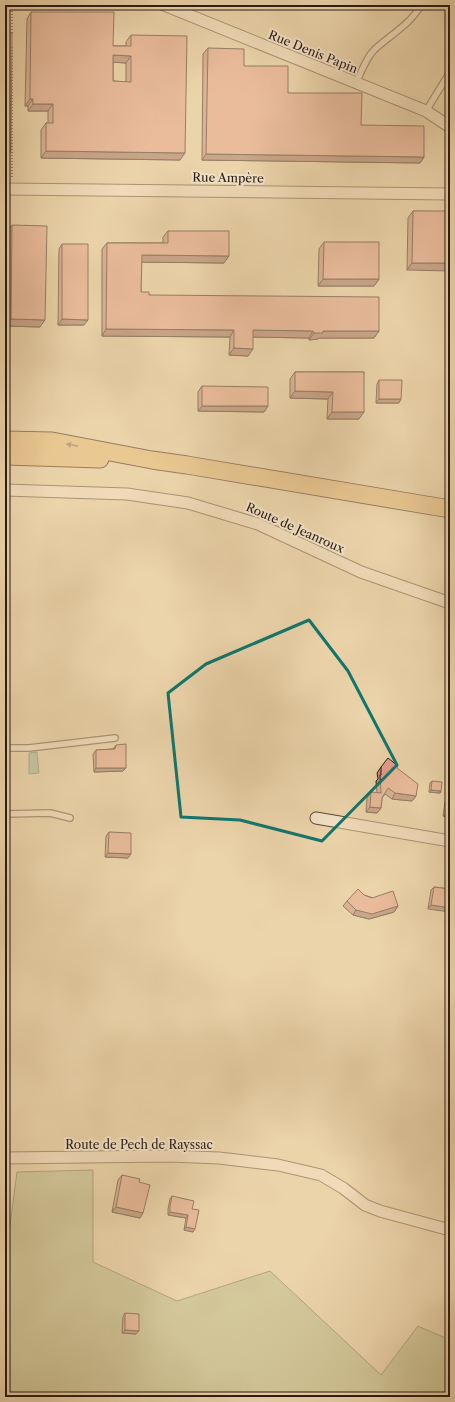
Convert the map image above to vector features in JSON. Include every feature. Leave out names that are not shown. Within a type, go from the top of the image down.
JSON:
[{"type":"main road","points":[[5,440],[52,441],[152,460],[450,509]]},
{"type":"main road","points":[[5,456],[152,460]]},
{"type":"street","name":"Rue Denis Papin","points":[[164,5],[426,111],[450,127]]},
{"type":"street","name":"Rue Ampère","points":[[8,189],[450,194]]},
{"type":"street","name":"Route de Jeanroux","points":[[5,490],[127,494],[188,503],[258,524],[361,572],[450,603]]},
{"type":"street","points":[[316,818],[450,841]]},
{"type":"street","name":"Route de Pech de Rayssac","points":[[5,1158],[170,1156],[219,1158],[278,1165],[321,1175],[343,1188],[365,1205],[380,1211],[450,1230]]},
{"type":"lane","points":[[356,83],[373,52],[403,27],[421,5]]},
{"type":"lane","points":[[426,111],[450,72]]},
{"type":"lane","points":[[5,748],[29,748],[115,738]]},
{"type":"lane","points":[[5,814],[50,813],[70,818]]},
{"type":"path","points":[[12,5],[12,36]]},
{"type":"path","points":[[8,189],[12,43]]},
{"type":"highlighted area","points":[[309,620],[348,671],[397,765],[322,841],[240,820],[181,817],[168,693],[206,664]]},
{"type":"shaded area","points":[[37,752],[39,773],[29,774],[29,753]]},
{"type":"shaded area","points":[[93,1170],[93,1262],[177,1301],[270,1271],[381,1375],[418,1326],[450,1340],[450,1397],[5,1397],[5,1263],[17,1172]]},
{"type":"building","points":[[31,12],[114,12],[113,46],[131,46],[131,35],[187,36],[185,153],[46,151],[46,123],[53,123],[53,104],[33,104],[33,99],[30,99]],"holes":[[[113,55],[131,56],[131,82],[113,81]]]},
{"type":"building","points":[[5,33],[12,33],[11,151],[5,151]]},
{"type":"building","points":[[208,48],[244,49],[244,66],[288,66],[288,93],[362,93],[361,125],[424,126],[424,157],[206,154]]},
{"type":"building","points":[[413,211],[450,212],[450,263],[412,263]]},
{"type":"building","points":[[12,225],[47,226],[45,320],[11,319]]},
{"type":"building","points":[[168,231],[229,231],[229,256],[142,255],[141,292],[149,292],[149,295],[379,297],[379,331],[323,331],[323,333],[314,333],[313,331],[253,330],[253,349],[234,348],[234,330],[106,329],[107,243],[168,243]]},
{"type":"building","points":[[324,242],[379,242],[379,279],[323,279]]},
{"type":"building","points":[[62,244],[88,244],[88,320],[62,319]]},
{"type":"building","points":[[295,372],[364,372],[364,412],[332,412],[333,392],[295,391]]},
{"type":"building","points":[[379,380],[402,380],[401,399],[379,399]]},
{"type":"building","points":[[202,386],[268,387],[268,406],[202,406]]},
{"type":"building","points":[[126,744],[126,768],[96,768],[96,750],[115,749],[116,745]]},
{"type":"building","points":[[388,758],[398,766],[397,768],[418,784],[416,796],[395,793],[388,788],[382,798],[381,808],[370,807],[371,792],[381,793],[381,767]]},
{"type":"building","points":[[432,781],[442,782],[441,791],[431,790]]},
{"type":"building","points":[[448,799],[450,799],[450,813],[446,813]]},
{"type":"building","points":[[109,832],[131,833],[131,854],[108,853]]},
{"type":"building","points":[[434,887],[450,889],[450,908],[431,905]]},
{"type":"building","points":[[358,889],[364,895],[372,898],[393,891],[398,906],[372,914],[356,910],[347,901]]},
{"type":"building","points":[[122,1175],[140,1179],[139,1182],[150,1185],[143,1213],[116,1207]]},
{"type":"building","points":[[172,1196],[194,1201],[192,1209],[199,1210],[195,1229],[186,1227],[188,1215],[170,1212]]},
{"type":"building","points":[[125,1313],[139,1314],[139,1331],[125,1330]]}]
